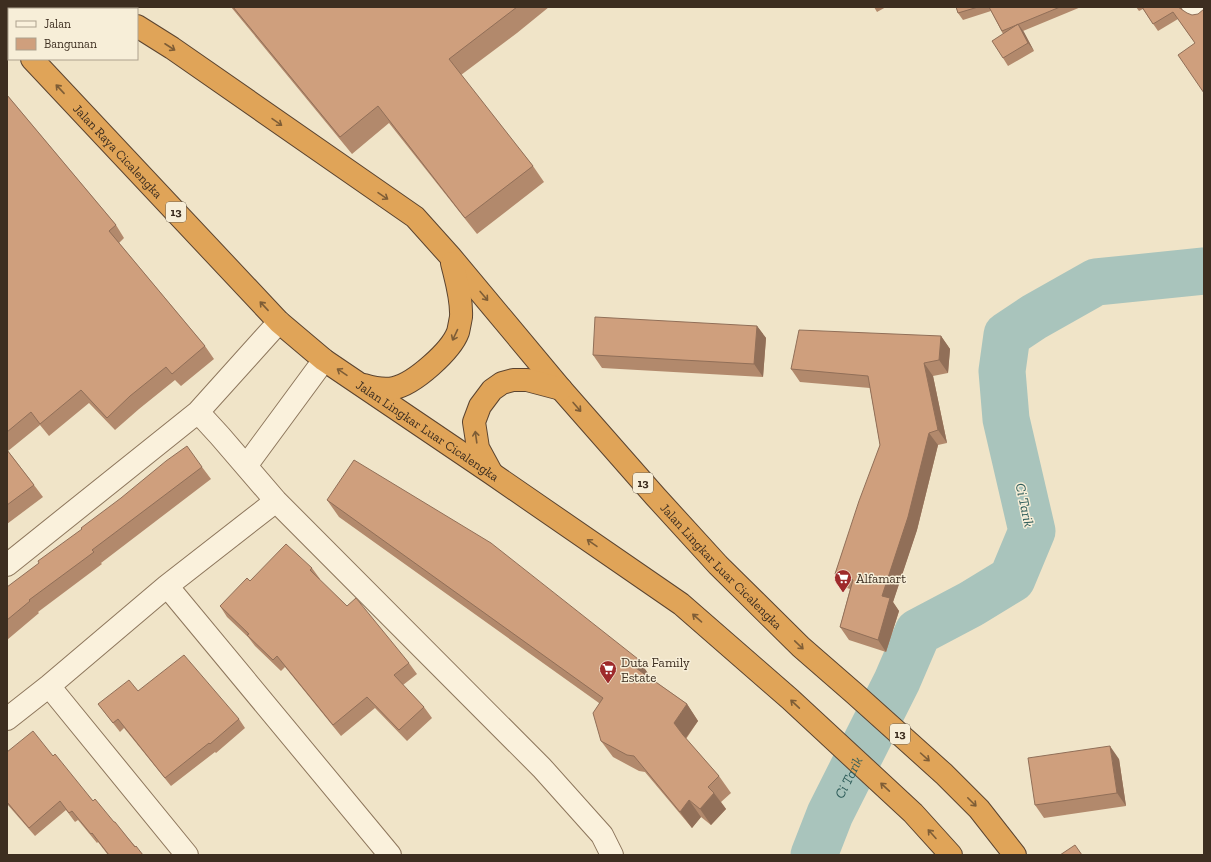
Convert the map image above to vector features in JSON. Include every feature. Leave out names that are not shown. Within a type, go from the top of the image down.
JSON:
[{"type":"highway","name":"13","points":[[138,27],[172,48],[415,217],[450,256]]},
{"type":"highway","name":"Jalan Raya Cicalengka","points":[[33,60],[279,322],[324,360]]},
{"type":"highway","points":[[360,384],[375,388],[394,388],[412,381],[432,364],[448,347],[458,333],[461,317],[459,291],[450,256]]},
{"type":"highway","name":"Jalan Lingkar Luar Cicalengka","points":[[450,256],[561,389],[718,566],[801,647],[944,774],[979,809],[1016,855]]},
{"type":"highway","name":"Jalan Lingkar Luar Cicalengka","points":[[324,360],[681,604],[784,693],[824,730],[913,813],[951,855]]},
{"type":"highway","points":[[491,473],[478,448],[474,422],[480,406],[492,390],[507,381],[520,380],[527,380],[561,389]]},
{"type":"street","points":[[1193,7],[1197,9],[1201,7]]},
{"type":"street","points":[[7,565],[198,412],[279,322]]},
{"type":"street","points":[[246,466],[324,360]]},
{"type":"street","points":[[198,412],[276,501],[542,768],[602,835],[612,855]]},
{"type":"street","points":[[10,710],[49,686],[167,586],[276,501]]},
{"type":"street","points":[[167,586],[390,855]]},
{"type":"street","points":[[49,686],[187,855]]},
{"type":"building","points":[[233,7],[517,7],[449,59],[533,166],[465,218],[378,106],[340,137]]},
{"type":"building","points":[[956,7],[978,7],[958,13]]},
{"type":"building","points":[[989,7],[1060,7],[1002,31]]},
{"type":"building","points":[[1142,7],[1178,7],[1192,15],[1198,14],[1204,9],[1204,93],[1178,55],[1195,43],[1173,12],[1153,24]]},
{"type":"building","points":[[1018,24],[1028,43],[1003,58],[992,41]]},
{"type":"building","points":[[7,95],[116,225],[109,231],[205,346],[172,374],[166,367],[130,396],[107,418],[81,390],[40,424],[31,412],[7,432]]},
{"type":"building","points":[[595,317],[757,326],[754,364],[593,355]]},
{"type":"building","points":[[799,330],[941,336],[939,360],[924,363],[938,430],[929,433],[908,517],[882,596],[890,598],[878,640],[840,627],[853,580],[835,574],[859,501],[880,445],[868,376],[791,369]]},
{"type":"building","points":[[187,446],[202,467],[92,550],[94,552],[29,600],[30,601],[7,620],[7,587],[39,563],[38,561],[82,529],[81,528]]},
{"type":"building","points":[[7,450],[34,485],[7,505]]},
{"type":"building","points":[[354,460],[491,543],[638,659],[633,666],[687,704],[674,723],[719,776],[708,787],[714,793],[700,809],[689,800],[680,812],[634,756],[627,755],[601,741],[593,713],[603,698],[327,500]]},
{"type":"building","points":[[286,544],[312,568],[310,570],[347,606],[356,598],[409,663],[394,675],[424,707],[399,730],[367,697],[333,725],[277,656],[273,660],[220,606],[247,578],[250,581]]},
{"type":"building","points":[[184,655],[239,719],[210,744],[209,743],[165,778],[118,719],[113,723],[98,704],[129,680],[138,691]]},
{"type":"building","points":[[33,731],[53,756],[55,754],[93,801],[95,799],[143,855],[109,855],[92,833],[91,834],[72,811],[69,813],[60,801],[29,828],[7,802],[7,752]]},
{"type":"building","points":[[1110,746],[1117,793],[1035,805],[1028,758]]},
{"type":"building","points":[[1075,845],[1082,855],[1060,855]]},
{"type":"waterway","name":"Ci Tarik","points":[[814,855],[830,814],[897,681],[918,632],[971,604],[1012,579],[1032,531],[1006,419],[1002,371],[1007,335],[1034,317],[1096,282],[1204,271]]},
{"type":"place","name":"Alfamart","points":[[843,593]]},
{"type":"place","name":"Duta Family Estate","points":[[608,684]]}]
